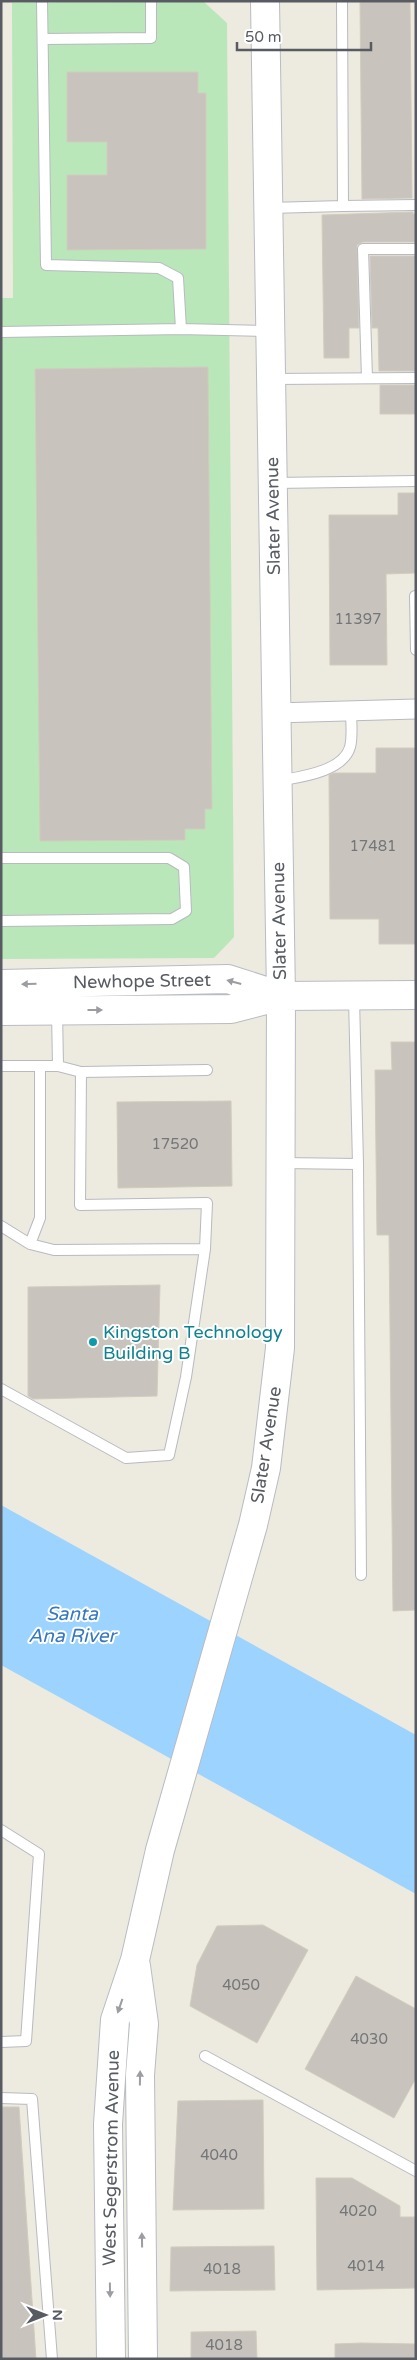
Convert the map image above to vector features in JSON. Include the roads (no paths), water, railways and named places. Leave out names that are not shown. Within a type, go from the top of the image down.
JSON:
[{"type":"main road","name":"Slater Avenue","points":[[167,1827],[240,1572],[266,1468],[280,1348],[281,996],[276,781],[265,1]]},
{"type":"main road","name":"Newhope Street","points":[[1,984],[228,979],[281,996]]},
{"type":"main road","name":"Newhope Street","points":[[1,1011],[232,1009],[281,996],[416,995]]},
{"type":"main road","name":"West Segerstrom Avenue","points":[[111,2359],[108,2124],[115,2020],[136,1960],[167,1827]]},
{"type":"main road","name":"West Segerstrom Avenue","points":[[136,1960],[144,2024],[140,2075],[143,2359]]},
{"type":"street","points":[[275,713],[416,709]]},
{"type":"lane","points":[[42,1],[46,265],[159,268],[178,278],[180,329]]},
{"type":"lane","points":[[42,39],[151,38],[151,1]]},
{"type":"lane","points":[[342,1],[343,206]]},
{"type":"lane","points":[[268,208],[416,205]]},
{"type":"lane","points":[[367,378],[363,249],[416,249]]},
{"type":"lane","points":[[1,332],[180,329],[270,331]]},
{"type":"lane","points":[[270,379],[416,378]]},
{"type":"lane","points":[[272,483],[416,481]]},
{"type":"lane","points":[[415,596],[416,650]]},
{"type":"lane","points":[[276,781],[316,773],[330,767],[345,756],[350,747],[351,711]]},
{"type":"lane","points":[[1,858],[169,858],[184,867],[186,911],[172,919],[1,921]]},
{"type":"lane","points":[[354,996],[358,1164],[361,1575]]},
{"type":"lane","points":[[57,1010],[58,1066]]},
{"type":"lane","points":[[1,1066],[58,1066],[81,1072],[208,1070]]},
{"type":"lane","points":[[30,1244],[40,1218],[40,1066]]},
{"type":"lane","points":[[1,1389],[126,1458],[169,1455],[186,1377],[204,1249],[208,1203],[80,1205],[81,1072]]},
{"type":"lane","points":[[281,1163],[358,1164]]},
{"type":"lane","points":[[1,1226],[30,1244],[54,1250],[204,1249]]},
{"type":"lane","points":[[1,1830],[39,1854],[26,2041],[1,2042]]},
{"type":"lane","points":[[205,2056],[416,2171]]},
{"type":"lane","points":[[1,2098],[32,2099],[52,2359]]},
{"type":"water","name":"Santa Ana River","points":[[1,1505],[416,1735],[416,1894],[1,1665]]},
{"type":"place","name":"Kingston Technology Building B","points":[[93,1342]]}]
